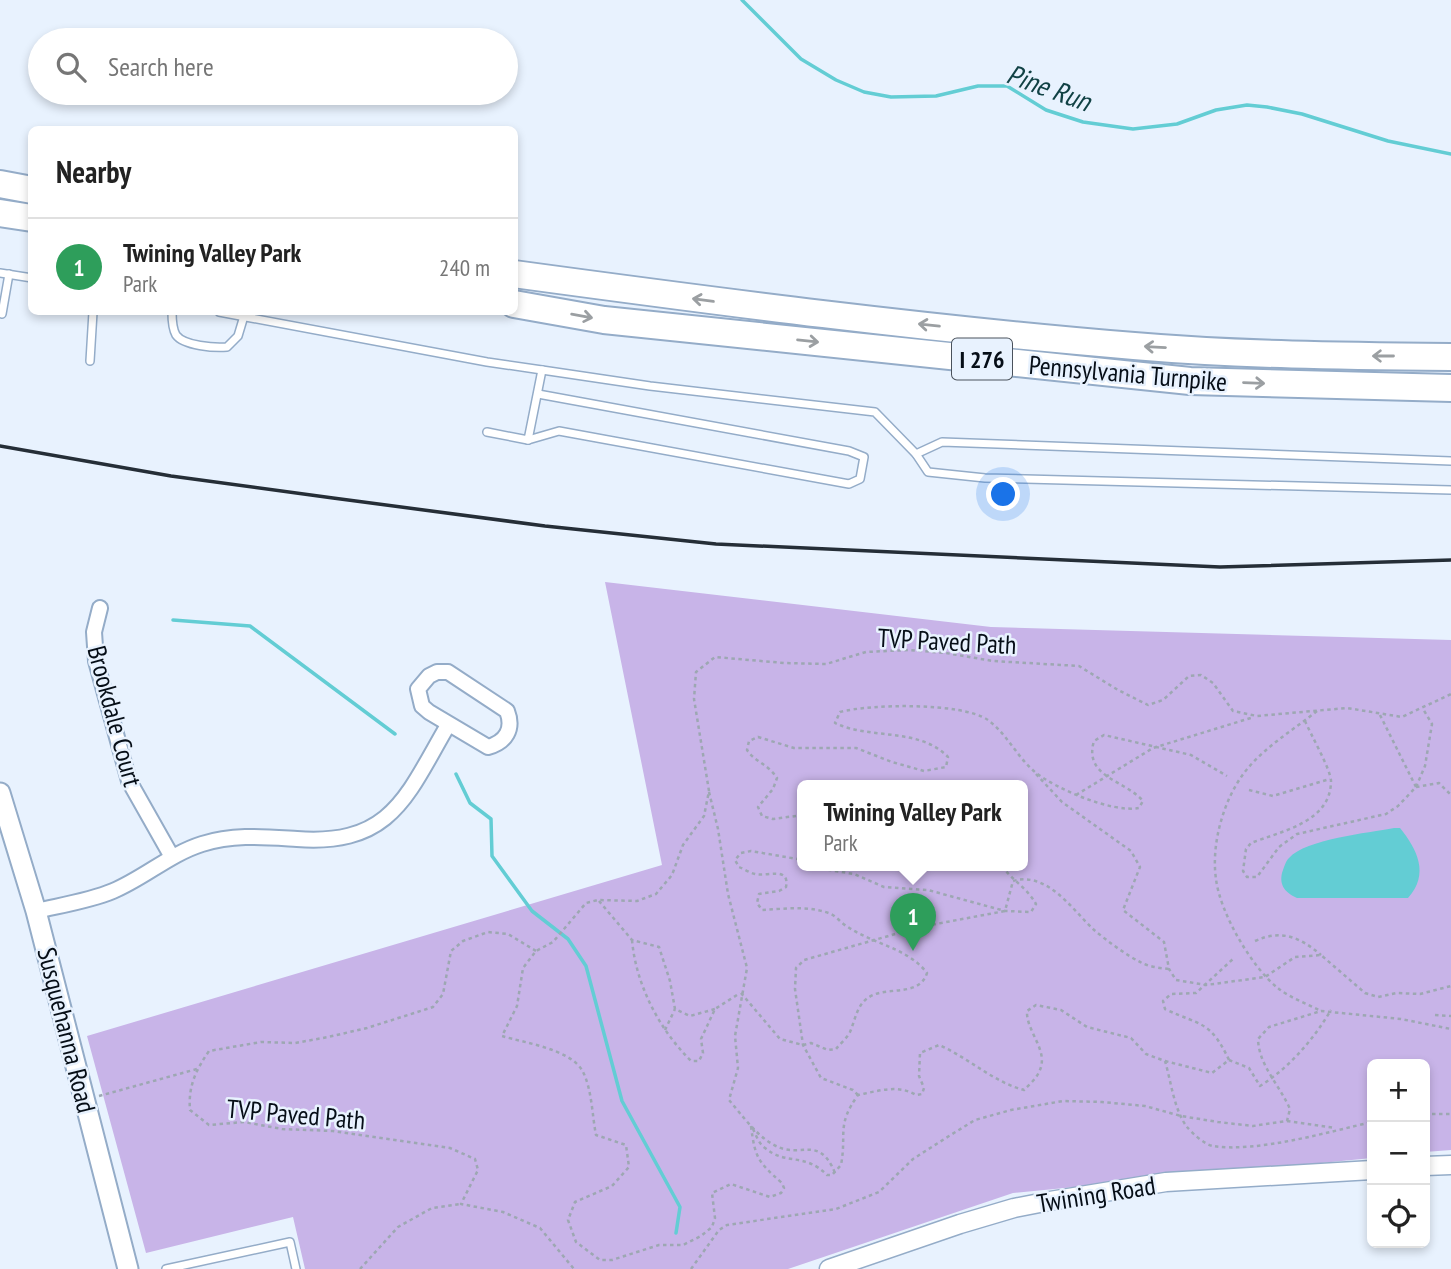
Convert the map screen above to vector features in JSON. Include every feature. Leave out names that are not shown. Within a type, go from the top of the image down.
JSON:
[{"type":"highway","points":[[0,184],[28,189]]},
{"type":"highway","points":[[0,212],[28,217]]},
{"type":"highway","name":"Pennsylvania Turnpike","points":[[518,275],[766,309],[1135,346],[1311,356],[1451,357]]},
{"type":"highway","name":"Pennsylvania Turnpike","points":[[518,305],[604,320],[1190,381],[1451,388]]},
{"type":"main road","name":"Susquehanna Road","points":[[0,793],[36,911],[128,1269]]},
{"type":"street","name":"Brookdale Court","points":[[100,608],[94,632],[96,661],[129,781],[172,857]]},
{"type":"street","points":[[437,672],[448,673],[500,705],[507,711],[510,720],[504,739],[488,747],[448,724],[422,706],[418,696],[422,682],[437,672]]},
{"type":"street","points":[[36,911],[114,891],[186,849],[220,839],[249,836],[314,841],[350,836],[373,827],[386,819],[404,800],[448,724]]},
{"type":"street","points":[[1430,1166],[1451,1165]]},
{"type":"street","name":"Twining Road","points":[[829,1269],[960,1224],[1014,1208],[1050,1201],[1166,1182],[1367,1170]]},
{"type":"lane","points":[[0,272],[28,277]]},
{"type":"lane","points":[[2,314],[9,274]]},
{"type":"lane","points":[[90,361],[93,315]]},
{"type":"lane","points":[[172,315],[175,333],[180,339],[220,348],[227,347],[238,336],[244,316]]},
{"type":"lane","points":[[238,315],[487,362],[650,386],[875,412],[916,454],[928,472],[985,478],[1451,490]]},
{"type":"lane","points":[[528,440],[542,370]]},
{"type":"lane","points":[[486,432],[528,440],[559,431],[849,484],[860,479],[864,457],[849,451],[538,394]]},
{"type":"lane","points":[[916,454],[942,442],[1451,461]]},
{"type":"lane","points":[[166,1269],[290,1242],[296,1269]]},
{"type":"path","name":"TVP Paved Path","points":[[598,900],[637,901],[656,894],[672,875],[683,845],[704,816],[709,791],[694,699],[696,672],[715,657],[827,664],[866,652],[909,650],[946,653],[993,662],[1079,666],[1148,705],[1163,700],[1189,676],[1200,675],[1213,683],[1233,711],[1257,716],[1347,708],[1402,717],[1451,694]]},
{"type":"path","points":[[797,816],[773,819],[762,816],[758,807],[773,789],[777,778],[770,767],[752,758],[747,750],[749,741],[758,737],[794,748],[856,748],[924,771],[946,767],[948,757],[939,748],[913,738],[870,734],[835,723],[840,712],[858,707],[949,709],[986,718],[1062,802],[1130,851],[1139,867],[1123,910],[1164,942],[1168,969],[1176,980],[1206,985],[1265,977],[1295,957],[1321,955]]},
{"type":"path","points":[[1305,721],[1332,779],[1327,802],[1306,823],[1251,843],[1246,849],[1243,871],[1247,877],[1257,877],[1279,847],[1297,834],[1386,814],[1398,806],[1416,787],[1425,766],[1432,724],[1422,708]]},
{"type":"path","points":[[1317,711],[1261,753],[1242,775],[1232,793],[1216,842],[1216,881],[1232,928],[1265,977],[1281,991],[1321,1011]]},
{"type":"path","points":[[1379,714],[1416,787]]},
{"type":"path","points":[[1076,795],[1153,748],[1257,716]]},
{"type":"path","points":[[1034,771],[1076,795],[1127,810],[1139,808],[1143,802],[1136,793],[1098,770],[1091,752],[1094,741],[1104,735],[1191,755],[1227,776]]},
{"type":"path","points":[[1250,790],[1273,796],[1332,779]]},
{"type":"path","points":[[1416,787],[1438,783],[1451,795]]},
{"type":"path","points":[[709,791],[728,894],[747,968],[735,1036],[738,1068],[729,1100],[751,1126],[776,1147],[821,1152],[830,1160],[835,1173]]},
{"type":"path","points":[[741,993],[780,1039],[836,1049],[849,1033],[861,1005],[872,995],[918,986],[924,981],[926,973],[920,965],[848,927],[832,914],[799,907],[762,910],[757,903],[759,894],[779,891],[786,887],[784,876],[778,873],[754,874],[739,867],[736,860],[741,853],[751,851],[797,859]]},
{"type":"path","points":[[836,871],[854,874],[884,887],[928,890],[1005,911]]},
{"type":"path","points":[[858,1095],[853,1090],[821,1078],[803,1045],[795,989],[796,968],[804,960],[920,927],[1005,911],[1031,912],[1036,904],[1031,894],[1013,881],[1006,871]]},
{"type":"path","points":[[1013,881],[1038,883],[1060,893],[1094,930],[1144,964],[1168,969]]},
{"type":"path","points":[[1005,911],[1013,881]]},
{"type":"path","points":[[715,1009],[701,1039],[703,1053],[699,1061],[691,1060],[659,1021],[634,961],[632,940],[598,900],[586,903],[553,942],[536,951],[523,968],[517,1006],[502,1036],[568,1056],[582,1070],[588,1087],[596,1135],[626,1145],[629,1167],[612,1186],[575,1202],[568,1220],[576,1242],[600,1260],[612,1260],[659,1245],[683,1245],[701,1236],[712,1227],[715,1218],[712,1193],[731,1184],[770,1197],[781,1193],[784,1188],[782,1183],[760,1163],[751,1126]]},
{"type":"path","name":"TVP Paved Path","points":[[461,1204],[478,1170],[475,1159],[450,1148],[333,1131],[282,1129],[244,1122],[209,1125],[190,1110],[189,1094],[197,1069],[209,1051],[261,1042],[295,1043],[328,1037],[368,1028],[433,1007],[443,993],[451,951],[463,941],[488,932],[508,934],[536,951]]},
{"type":"path","points":[[1255,941],[1269,934],[1288,935],[1309,945],[1365,993],[1378,997],[1397,993],[1420,993],[1451,986]]},
{"type":"path","points":[[632,940],[659,947],[670,981],[675,1009],[665,1030]]},
{"type":"path","points":[[1234,958],[1196,993],[1171,993],[1163,1001],[1165,1009],[1203,1024],[1220,1040],[1229,1060],[1249,1068],[1260,1086],[1273,1078],[1314,1039],[1331,1010]]},
{"type":"path","points":[[675,1009],[691,1016],[715,1009],[741,993]]},
{"type":"path","points":[[751,1126],[763,1147],[781,1157],[806,1160],[827,1175],[835,1173],[843,1156],[842,1138],[846,1112],[858,1095],[887,1089],[922,1094],[924,1088],[919,1076],[920,1053],[939,1045],[961,1054],[1009,1086],[1024,1090],[1040,1071],[1041,1050],[1026,1021],[1027,1012],[1036,1005],[1061,1010],[1087,1027],[1131,1038],[1146,1054],[1165,1061],[1212,1073],[1229,1060]]},
{"type":"path","points":[[1287,1121],[1290,1108],[1265,1068],[1258,1050],[1258,1039],[1269,1027],[1331,1010],[1451,1029]]},
{"type":"path","points":[[1436,1015],[1451,1016]]},
{"type":"path","points":[[1165,1061],[1181,1116],[1188,1129],[1210,1146],[1243,1146],[1287,1141],[1367,1123]]},
{"type":"path","points":[[85,1100],[197,1069]]},
{"type":"path","points":[[691,1269],[719,1230],[727,1225],[836,1209],[879,1192],[913,1159],[975,1120],[1011,1110],[1063,1101],[1145,1106],[1181,1116],[1253,1126],[1287,1121],[1340,1129]]},
{"type":"path","points":[[1430,1114],[1451,1114]]},
{"type":"path","points":[[360,1269],[398,1227],[432,1208],[461,1204],[503,1212],[540,1228],[574,1269]]},
{"type":"shaded area","points":[[605,582],[991,627],[1451,640],[1451,1150],[1430,1152],[1430,1059],[1367,1059],[1367,1158],[1013,1193],[788,1269],[305,1269],[293,1217],[146,1253],[87,1036],[662,865]]},
{"type":"water","points":[[1400,828],[1412,844],[1419,862],[1418,880],[1408,898],[1297,898],[1283,885],[1281,878],[1286,863],[1297,851],[1323,841]]},
{"type":"waterway","name":"Pine Run","points":[[742,0],[801,59],[836,80],[864,92],[891,97],[936,96],[978,86],[1007,86],[1046,110],[1083,122],[1133,129],[1177,124],[1216,110],[1247,105],[1267,107],[1302,114],[1388,141],[1451,154]]},
{"type":"waterway","points":[[173,620],[250,626],[395,734]]},
{"type":"waterway","points":[[456,774],[470,803],[491,819],[492,856],[532,911],[568,939],[586,966],[622,1101],[680,1207],[676,1233]]},
{"type":"railway","points":[[0,446],[171,476],[545,526],[716,544],[1220,567],[1451,560]]},
{"type":"place","name":"Twining Valley Park","points":[[913,951]]}]
